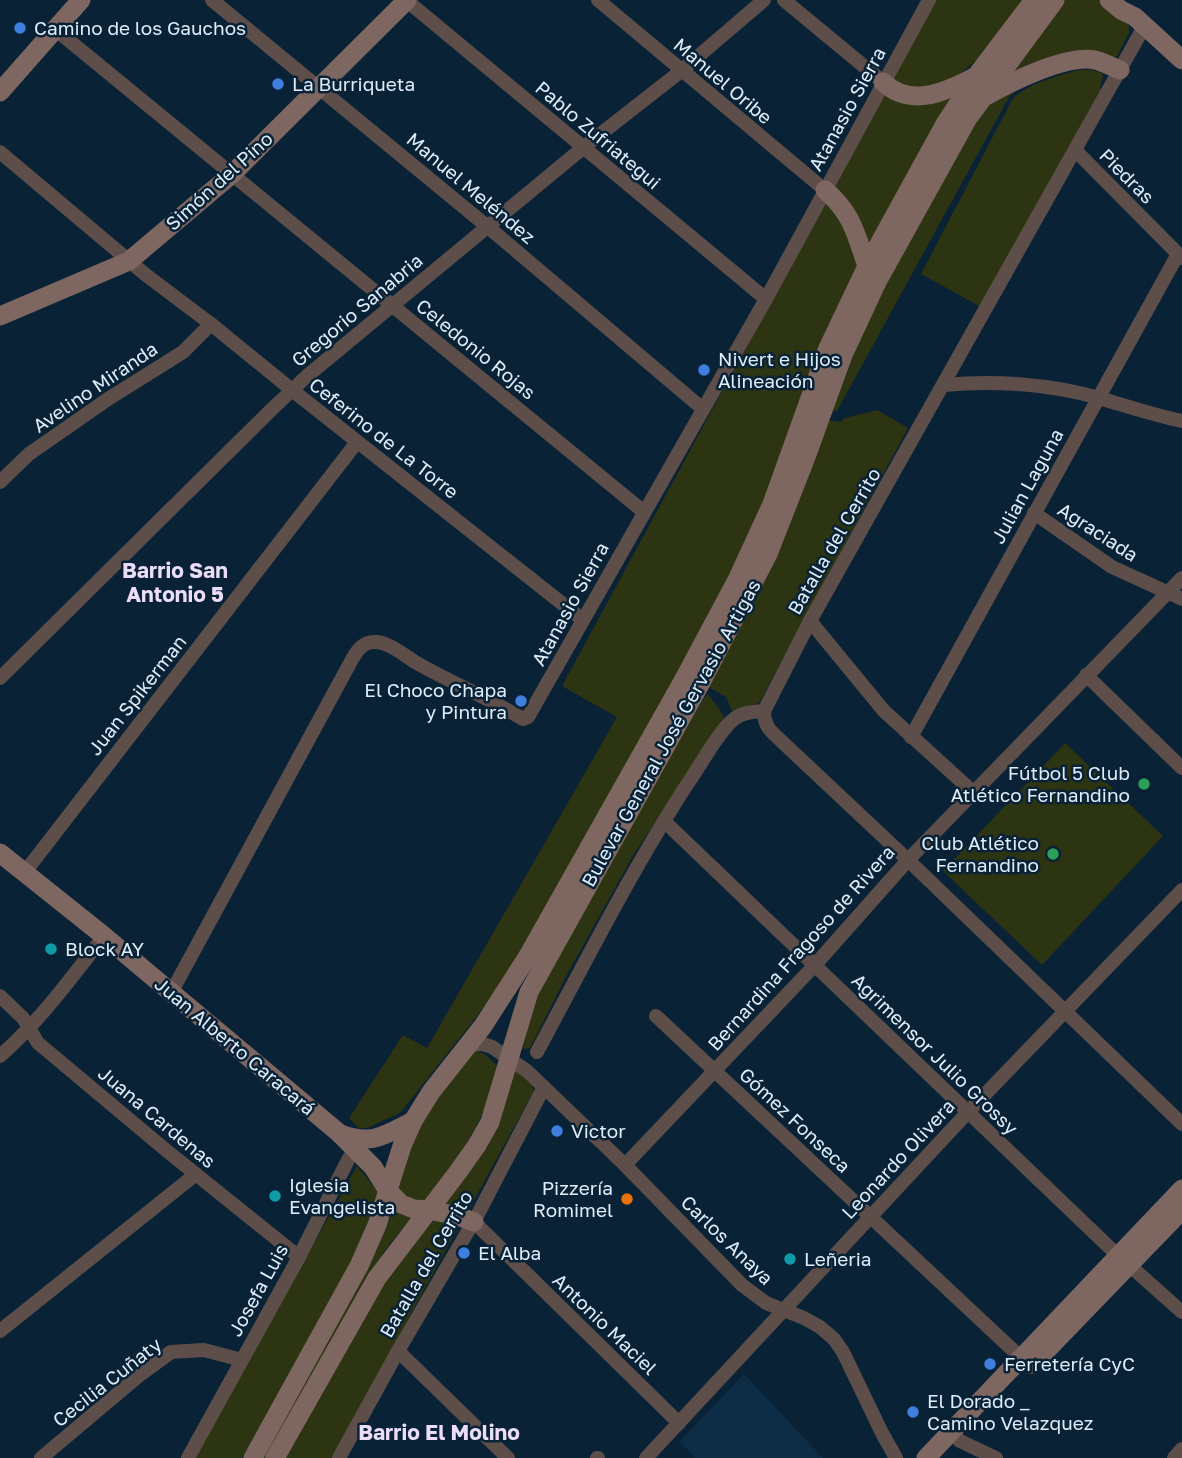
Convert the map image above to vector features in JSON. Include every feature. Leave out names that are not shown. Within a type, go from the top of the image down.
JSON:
[{"type":"main road","points":[[0,92],[81,0]]},
{"type":"main road","name":"Simón del Pino","points":[[0,316],[129,261],[232,174],[406,0]]},
{"type":"main road","name":"Bulevar General José Gervasio Artigas","points":[[253,1458],[359,1266],[377,1225],[402,1146],[413,1121],[431,1092],[490,1016],[535,944],[737,580],[772,504],[828,348],[867,266],[945,124],[977,75],[1034,0]]},
{"type":"main road","name":"Bulevar General José Gervasio Artigas","points":[[275,1458],[377,1278],[477,1145],[490,1122],[529,992],[698,688],[768,554],[843,355],[877,282],[968,118],[1055,0]]},
{"type":"main road","points":[[1109,0],[1140,21]]},
{"type":"main road","points":[[1122,0],[1140,21],[1182,60]]},
{"type":"main road","points":[[982,98],[1041,71],[1079,59],[1093,60],[1120,70]]},
{"type":"main road","points":[[883,82],[899,93],[925,96],[954,88],[977,75]]},
{"type":"main road","points":[[825,190],[849,217],[867,266]]},
{"type":"main road","name":"Juan Alberto Caracará","points":[[0,853],[104,936],[339,1133],[358,1144]]},
{"type":"main road","points":[[413,1121],[358,1144],[395,1200],[407,1207],[458,1216],[474,1222]]},
{"type":"main road","points":[[1124,1261],[1182,1189]]},
{"type":"main road","points":[[926,1458],[956,1436],[1124,1261],[1182,1210]]},
{"type":"main road","points":[[944,1458],[956,1436]]},
{"type":"street","name":"Manuel Meléndez","points":[[212,0],[488,227],[703,409]]},
{"type":"street","name":"Pablo Zufriategui","points":[[406,0],[766,299]]},
{"type":"street","name":"Manuel Oribe","points":[[598,0],[825,190]]},
{"type":"street","name":"Gregorio Sanabria","points":[[0,678],[292,390],[764,0]]},
{"type":"street","points":[[784,0],[883,82]]},
{"type":"street","name":"Atanasio Sierra","points":[[171,993],[349,665],[364,644],[382,643],[526,719],[529,716],[766,299],[929,0]]},
{"type":"street","name":"Batalla del Cerrito","points":[[764,711],[810,621],[1120,70],[1140,21]]},
{"type":"street","name":"Celedonio Rojas","points":[[55,29],[644,512]]},
{"type":"street","name":"Piedras","points":[[1075,150],[1180,256]]},
{"type":"street","name":"Ceferino de La Torre","points":[[0,152],[129,261],[583,620]]},
{"type":"street","name":"Julian Laguna","points":[[911,737],[1098,398],[1180,256]]},
{"type":"street","name":"Avelino Miranda","points":[[0,482],[29,454],[108,399],[183,352],[211,324]]},
{"type":"street","points":[[944,385],[1021,384],[1061,389],[1182,421]]},
{"type":"street","name":"Juan Spikerman","points":[[25,872],[357,442]]},
{"type":"street","name":"Agraciada","points":[[1034,513],[1112,568],[1182,599]]},
{"type":"street","name":"Bernardina Fragoso de Rivera","points":[[625,1165],[814,966],[908,860],[1182,578]]},
{"type":"street","points":[[810,621],[884,712],[973,792]]},
{"type":"street","points":[[1086,675],[1182,768]]},
{"type":"street","points":[[537,1052],[664,821],[714,743],[731,721],[747,712],[764,711],[767,727],[1066,1010],[1182,1124]]},
{"type":"street","name":"Agrimensor Julio Grossy","points":[[664,821],[1124,1261],[1182,1312]]},
{"type":"street","name":"Leonardo Olivera","points":[[646,1458],[968,1112],[1182,890]]},
{"type":"street","points":[[0,1056],[29,1029],[104,936]]},
{"type":"street","name":"Juana Cardenas","points":[[0,996],[23,1018],[38,1043],[299,1257]]},
{"type":"street","name":"Gómez Fonseca","points":[[656,1016],[1026,1362]]},
{"type":"street","name":"Carlos Anaya","points":[[469,1045],[483,1044],[527,1071],[625,1165],[742,1285],[766,1303],[804,1318],[834,1339],[896,1458]]},
{"type":"street","name":"Batalla del Cerrito","points":[[339,1458],[474,1222],[544,1087]]},
{"type":"street","name":"Josefa Luis","points":[[188,1458],[358,1144]]},
{"type":"street","points":[[0,1331],[196,1174]]},
{"type":"street","name":"Antonio Maciel","points":[[474,1222],[679,1423]]},
{"type":"street","name":"Cecilia Cuñaty","points":[[41,1458],[171,1352],[204,1350],[242,1360]]},
{"type":"street","points":[[398,1351],[508,1458]]},
{"type":"street","points":[[956,1436],[996,1458]]},
{"type":"street","points":[[1174,1458],[1182,1449]]},
{"type":"shaded area","points":[[744,1374],[823,1458],[696,1458],[679,1442]]},
{"type":"green space","points":[[936,0],[1025,0],[986,53],[956,77],[933,87],[905,88],[892,80]]},
{"type":"green space","points":[[1062,0],[1098,0],[1129,26],[1129,33],[1116,58],[1006,75]]},
{"type":"green space","points":[[1078,70],[1102,73],[1102,91],[981,307],[921,274],[1013,98],[1036,84]]},
{"type":"green space","points":[[1020,87],[1009,97],[837,411],[829,411],[883,285],[986,105]]},
{"type":"green space","points":[[955,93],[870,248],[852,209],[835,184],[885,95]]},
{"type":"green space","points":[[826,202],[837,208],[858,268],[749,536],[705,625],[523,953],[400,1113],[367,1128],[358,1128],[349,1118],[403,1035],[427,1048],[617,717],[562,686]]},
{"type":"green space","points":[[877,410],[908,428],[759,703],[733,713],[726,697],[708,687],[825,420],[841,422],[845,418]]},
{"type":"green space","points":[[708,694],[725,719],[634,854],[571,967],[530,1048],[523,1049],[528,1018],[539,990],[619,843]]},
{"type":"green space","name":"Club Atlético Fernandino","points":[[1065,743],[1163,836],[1042,965],[943,871]]},
{"type":"green space","points":[[475,1051],[485,1054],[498,1067],[481,1117],[459,1154],[425,1200],[408,1197],[397,1185],[416,1134],[439,1097]]},
{"type":"green space","points":[[517,1071],[534,1091],[467,1213],[444,1206],[495,1129],[514,1072]]},
{"type":"green space","points":[[357,1166],[379,1193],[348,1272],[242,1458],[194,1458]]},
{"type":"green space","points":[[393,1205],[414,1216],[370,1273],[266,1458],[261,1458],[373,1252],[390,1218]]},
{"type":"green space","points":[[434,1220],[455,1222],[458,1228],[332,1458],[282,1458],[398,1260]]},
{"type":"place","name":"Camino de los Gauchos","points":[[20,28]]},
{"type":"place","name":"La Burriqueta","points":[[278,84]]},
{"type":"place","name":"Nivert e Hijos Alineación","points":[[704,370]]},
{"type":"place","name":"El Choco Chapa y Pintura","points":[[521,701]]},
{"type":"place","name":"Fútbol 5 Club Atlético Fernandino","points":[[1144,784]]},
{"type":"place","name":"Club Atlético Fernandino","points":[[1053,854]]},
{"type":"place","name":"Block AY","points":[[51,949]]},
{"type":"place","name":"Victor","points":[[557,1131]]},
{"type":"place","name":"Iglesia Evangelista","points":[[275,1196]]},
{"type":"place","name":"Pizzería Romimel","points":[[627,1199]]},
{"type":"place","name":"El Alba","points":[[464,1253]]},
{"type":"place","name":"Leñeria","points":[[790,1259]]},
{"type":"place","name":"Ferretería CyC","points":[[990,1364]]},
{"type":"place","name":"El Dorado _ Camino Velazquez","points":[[913,1412]]},
{"type":"district","name":"Barrio San Antonio 5","points":[[175,583]]},
{"type":"district","name":"Barrio El Molino","points":[[439,1433]]}]
